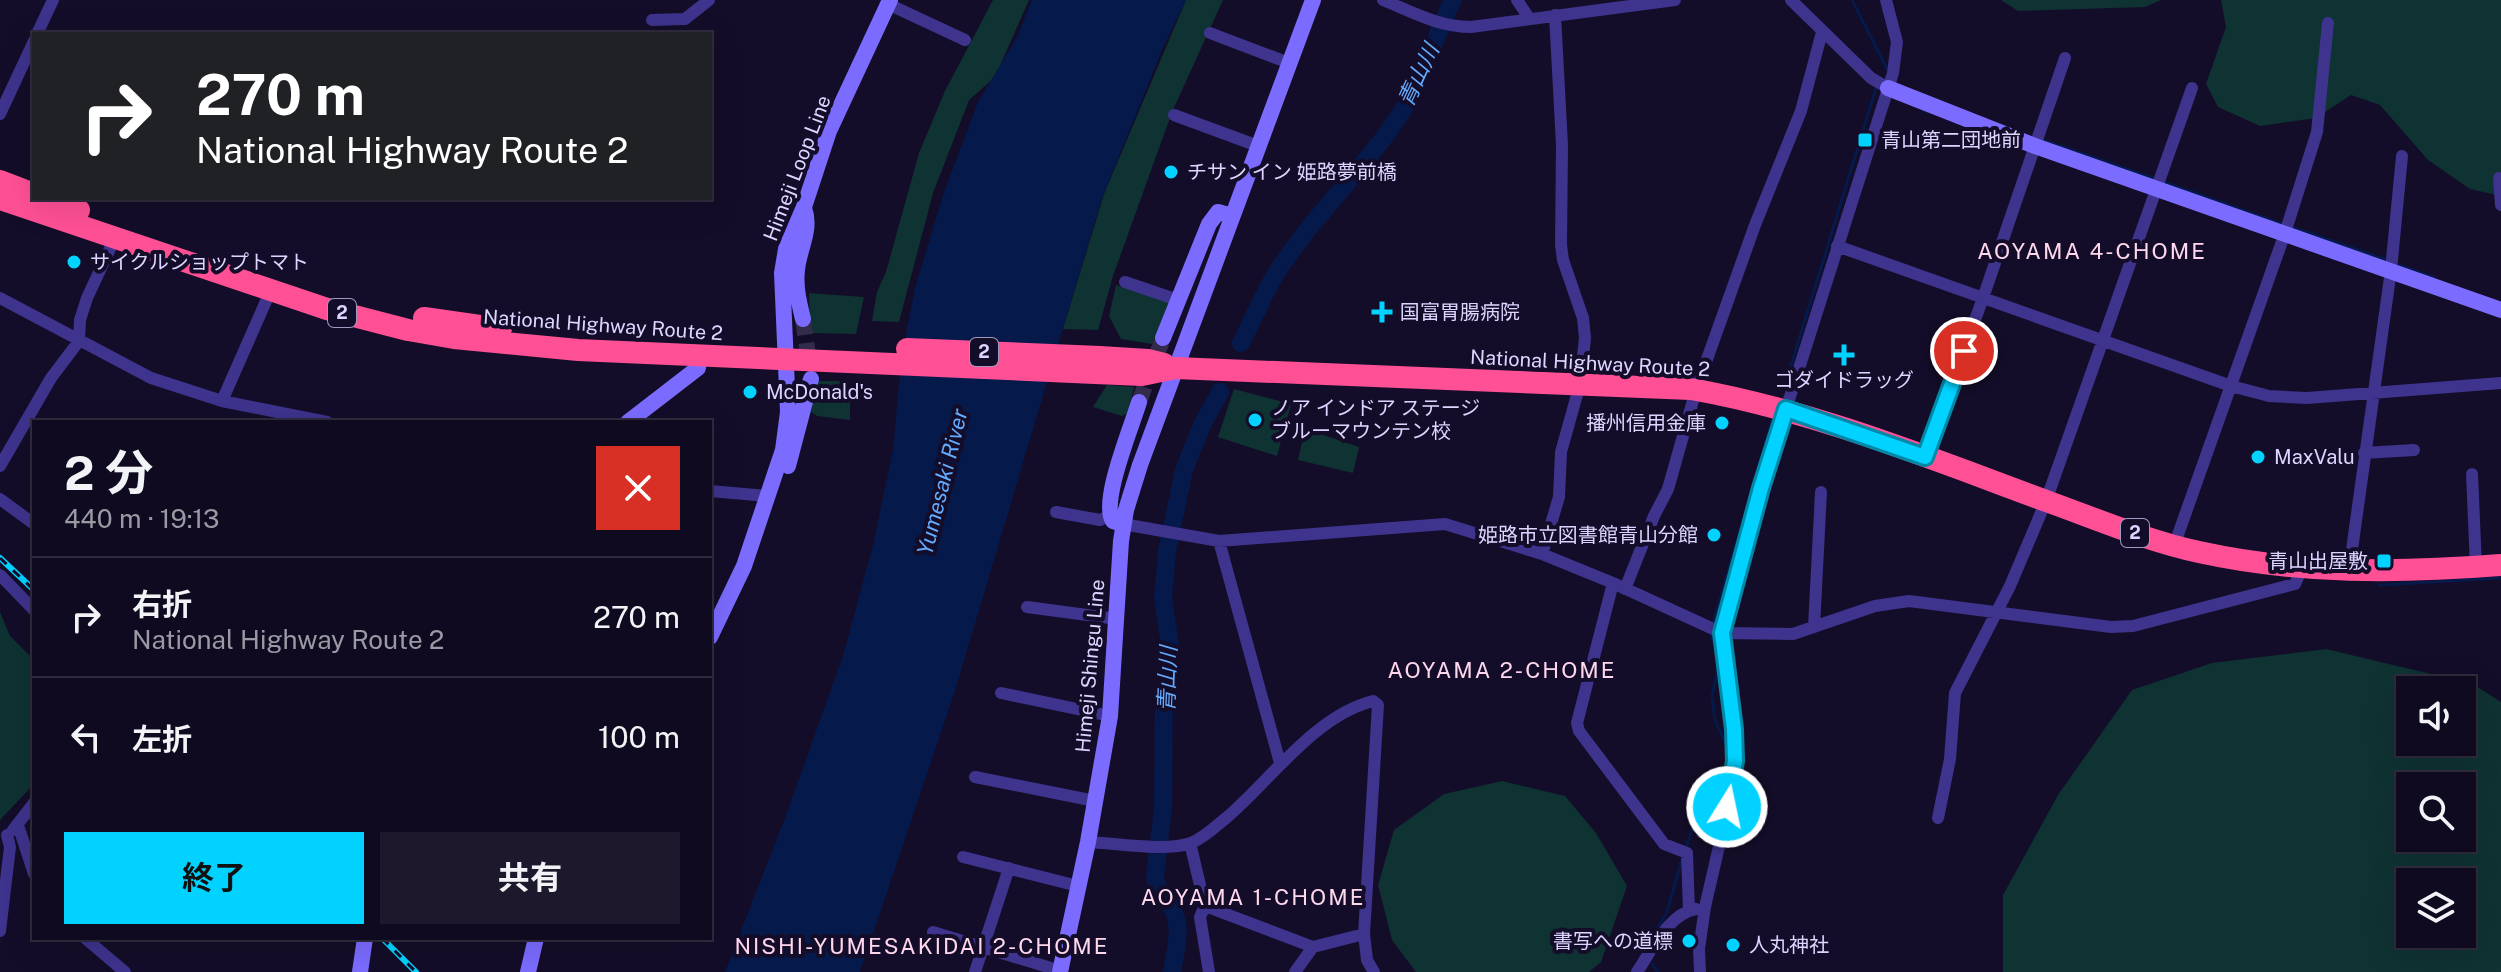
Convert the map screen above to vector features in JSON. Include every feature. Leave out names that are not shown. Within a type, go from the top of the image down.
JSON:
[{"type":"highway","points":[[0,181],[32,193]]},
{"type":"highway","name":"National Highway Route 2","points":[[0,199],[270,292],[382,324],[525,347],[699,355],[785,352]]},
{"type":"highway","name":"National Highway Route 2","points":[[51,200],[326,295],[407,315],[566,335],[785,352],[1098,365],[1142,375],[1176,368],[1696,390],[1786,409],[2174,546],[2302,568],[2349,571],[2501,565]]},
{"type":"main road","name":"Himeji Shingu Line","points":[[1060,971],[1088,842],[1110,716],[1117,619],[1116,520],[1132,487],[1313,0]]},
{"type":"main road","name":"Himeji Loop Line","points":[[768,496],[783,450],[788,412],[782,273],[786,249],[804,207],[829,131],[889,2]]},
{"type":"main road","points":[[1890,81],[2035,146],[2160,182],[2392,263],[2501,310]]},
{"type":"main road","points":[[803,319],[796,293],[797,267],[807,232],[808,219],[804,207]]},
{"type":"main road","points":[[1163,338],[1209,224],[1218,212],[1232,216]]},
{"type":"main road","points":[[631,420],[698,368],[699,355]]},
{"type":"main road","points":[[712,633],[735,588],[768,496],[780,494],[803,418],[811,379]]},
{"type":"main road","points":[[1116,520],[1114,481],[1139,402]]},
{"type":"main road","points":[[360,972],[365,940]]},
{"type":"main road","points":[[528,972],[536,940]]},
{"type":"street","points":[[38,32],[53,0]]},
{"type":"street","points":[[652,20],[685,19],[709,0]]},
{"type":"street","points":[[1383,0],[1454,27],[1675,0]]},
{"type":"street","points":[[1517,0],[1529,18]]},
{"type":"street","points":[[1791,0],[1871,78],[1890,81]]},
{"type":"street","points":[[1700,972],[1699,949],[1705,907],[1735,761],[1734,729],[1716,631],[1890,81],[1897,42],[1886,0]]},
{"type":"street","points":[[889,2],[965,40]]},
{"type":"street","points":[[1542,554],[1559,497],[1561,452],[1580,384],[1585,338],[1583,318],[1563,260],[1561,245],[1562,145],[1555,15]]},
{"type":"street","points":[[2174,546],[2287,227],[2317,132],[2328,23]]},
{"type":"street","points":[[1625,589],[1668,489],[1696,390],[1755,225],[1801,111],[1822,32]]},
{"type":"street","points":[[1210,33],[1289,63]]},
{"type":"street","points":[[2,105],[32,45]]},
{"type":"street","points":[[1925,457],[2065,58]]},
{"type":"street","points":[[1938,818],[1950,759],[1955,693],[2010,586],[2046,501],[2192,88]]},
{"type":"street","points":[[1174,115],[1258,146]]},
{"type":"street","points":[[2349,571],[2392,263],[2402,156]]},
{"type":"street","points":[[2499,178],[2501,205]]},
{"type":"street","points":[[34,420],[51,378],[79,341],[80,320],[87,298],[115,238]]},
{"type":"street","points":[[1837,246],[2231,386],[2269,396],[2372,395],[2501,383]]},
{"type":"street","points":[[1125,282],[1178,300]]},
{"type":"street","points":[[222,401],[270,292]]},
{"type":"street","points":[[0,298],[151,378],[267,417],[303,420]]},
{"type":"street","points":[[0,466],[29,432]]},
{"type":"street","points":[[2364,453],[2414,450]]},
{"type":"street","points":[[2472,474],[2476,567]]},
{"type":"street","points":[[712,491],[768,496]]},
{"type":"street","points":[[1814,627],[1821,492]]},
{"type":"street","points":[[0,499],[32,523]]},
{"type":"street","points":[[1056,512],[1116,520],[1219,541],[1445,524],[1542,554],[1716,631],[1793,634],[1875,606],[1909,601],[2111,627],[2133,626],[2295,584],[2302,568]]},
{"type":"street","points":[[1219,541],[1280,763]]},
{"type":"street","points":[[0,575],[32,608]]},
{"type":"street","points":[[1613,583],[1577,723],[1579,731],[1664,844],[1687,853],[1689,911]]},
{"type":"street","points":[[1027,607],[1117,619]]},
{"type":"street","points":[[1001,693],[1110,716]]},
{"type":"street","points":[[1088,842],[1158,846],[1190,843],[1238,807],[1280,763],[1342,713],[1373,701],[1378,705],[1364,934],[1367,960],[1374,972]]},
{"type":"street","points":[[975,777],[1095,801]]},
{"type":"street","points":[[0,931],[10,847],[4,836],[18,825],[32,806]]},
{"type":"street","points":[[18,825],[32,868]]},
{"type":"street","points":[[1190,843],[1205,906],[1200,917],[1209,972]]},
{"type":"street","points":[[963,857],[1078,886]]},
{"type":"street","points":[[975,972],[1009,868]]},
{"type":"street","points":[[1205,906],[1313,947],[1364,934]]},
{"type":"street","points":[[1637,972],[1672,921],[1689,911],[1705,907]]},
{"type":"street","points":[[933,932],[1060,971]]},
{"type":"street","points":[[87,940],[125,972]]},
{"type":"street","points":[[1295,972],[1313,947]]},
{"type":"green space","points":[[993,0],[1029,0],[995,77],[969,100],[933,193],[899,322],[872,321],[877,292],[886,272],[919,153],[945,91]]},
{"type":"green space","points":[[1186,0],[1223,0],[1172,112],[1113,276],[1098,330],[1063,329],[1104,194]]},
{"type":"green space","points":[[2001,0],[2161,0],[2145,7],[2018,11]]},
{"type":"green space","points":[[2221,0],[2501,0],[2501,196],[2470,189],[2428,160],[2380,105],[2351,95],[2316,118],[2260,126],[2218,107],[2206,84],[2226,27]]},
{"type":"green space","points":[[1116,285],[1172,303],[1152,344],[1121,339],[1109,316]]},
{"type":"green space","points":[[809,293],[864,297],[856,334],[810,333]]},
{"type":"green space","points":[[817,381],[845,381],[850,400],[850,420],[817,416],[811,412]]},
{"type":"green space","points":[[1107,385],[1134,387],[1128,413],[1122,416],[1093,407]]},
{"type":"green space","name":"ノア インドア ステージ ブルーマウンテン校","points":[[1234,389],[1291,404],[1277,456],[1218,437]]},
{"type":"green space","name":"ノア インドア ステージ ブルーマウンテン校","points":[[1305,429],[1359,447],[1353,473],[1298,460]]},
{"type":"green space","points":[[0,612],[10,636],[32,658],[32,786],[0,820]]},
{"type":"green space","points":[[2326,649],[2439,676],[2396,676],[2396,756],[2476,756],[2476,686],[2501,702],[2501,972],[2003,972],[2003,895],[2058,795],[2132,690],[2212,663]]},
{"type":"green space","points":[[1502,781],[1565,796],[1596,833],[1627,886],[1601,962],[1589,972],[1416,972],[1392,940],[1378,885],[1394,830],[1444,794]]},
{"type":"water","name":"Yumesaki River","points":[[1032,0],[1186,0],[1162,50],[1101,201],[954,694],[860,972],[725,972],[843,656],[873,545],[893,450],[901,360],[915,288],[943,195],[978,102],[1017,37]]},
{"type":"waterway","name":"青山川","points":[[1241,343],[1272,280],[1292,250],[1375,149],[1405,107],[1453,0]]},
{"type":"waterway","points":[[1852,0],[1888,71]]},
{"type":"waterway","points":[[1785,385],[1877,85]]},
{"type":"waterway","points":[[2043,140],[2156,179]]},
{"type":"waterway","points":[[2164,182],[2285,225]]},
{"type":"waterway","points":[[2292,227],[2387,260]]},
{"type":"waterway","points":[[2394,263],[2435,278]]},
{"type":"waterway","name":"青山川","points":[[1172,972],[1177,942],[1176,919],[1155,878],[1163,807],[1164,706],[1170,646],[1163,598],[1167,551],[1184,470],[1201,427],[1220,392]]},
{"type":"waterway","points":[[1712,626],[1772,421]]},
{"type":"waterway","points":[[2379,585],[2501,578]]},
{"type":"waterway","points":[[1686,848],[1697,813],[1726,773],[1729,751],[1715,720],[1712,696],[1720,658],[1710,633]]},
{"type":"waterway","points":[[1646,947],[1667,912],[1682,859]]},
{"type":"waterway","points":[[1652,964],[1658,972]]},
{"type":"tunnel","points":[[803,319],[810,369]]},
{"type":"tunnel","points":[[1139,402],[1163,338]]},
{"type":"railway","points":[[0,558],[32,588]]},
{"type":"railway","points":[[384,940],[416,972]]},
{"type":"place","name":"青山第二団地前","points":[[1865,140]]},
{"type":"place","name":"チサン イン 姫路夢前橋","points":[[1171,172]]},
{"type":"place","name":"サイクルショップトマト","points":[[74,262]]},
{"type":"place","name":"国富胃腸病院","points":[[1382,312]]},
{"type":"place","name":"ゴダイドラッグ","points":[[1844,355]]},
{"type":"place","name":"McDonald's","points":[[750,392]]},
{"type":"place","name":"ノア インドア ステージ ブルーマウンテン校","points":[[1255,420]]},
{"type":"place","name":"播州信用金庫","points":[[1722,423]]},
{"type":"place","name":"MaxValu","points":[[2258,457]]},
{"type":"place","name":"姫路市立図書館青山分館","points":[[1714,535]]},
{"type":"place","name":"青山出屋敷","points":[[2384,561]]},
{"type":"place","name":"書写への道標","points":[[1689,941]]},
{"type":"place","name":"人丸神社","points":[[1733,945]]},
{"type":"district","name":"AOYAMA 4-CHOME","points":[[2092,251]]},
{"type":"district","name":"AOYAMA 2-CHOME","points":[[1502,670]]},
{"type":"district","name":"AOYAMA 1-CHOME","points":[[1253,897]]},
{"type":"district","name":"NISHI-YUMESAKIDAI 2-CHOME","points":[[922,946]]},
{"type":"route","points":[[1727,807],[1735,761],[1722,633],[1786,409],[1925,457],[1964,351]]}]
